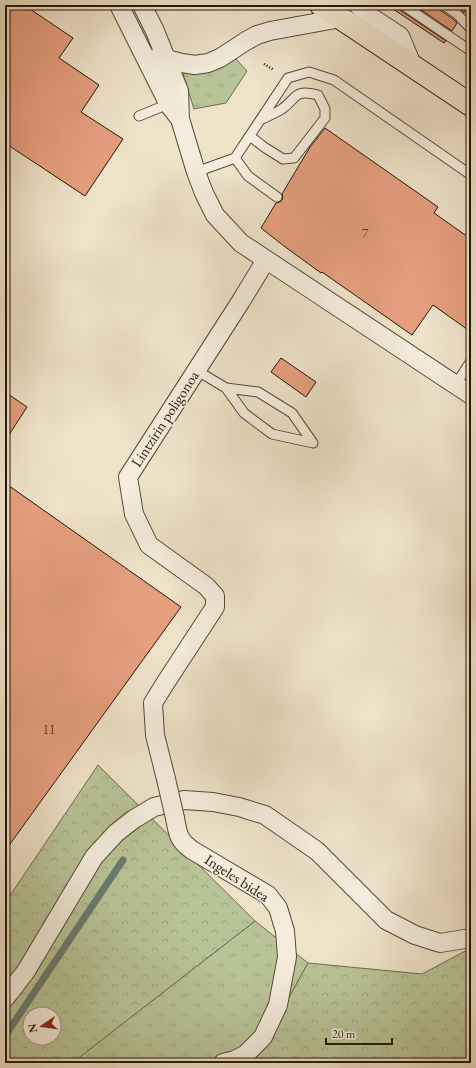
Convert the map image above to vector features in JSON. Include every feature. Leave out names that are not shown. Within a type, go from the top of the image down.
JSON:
[{"type":"main road","points":[[321,5],[471,105]]},
{"type":"street","points":[[119,5],[169,105],[180,119]]},
{"type":"street","points":[[131,5],[155,50],[166,59],[182,64],[195,65],[208,63],[220,58],[257,35],[270,31],[341,18]]},
{"type":"street","points":[[142,5],[155,31],[179,91],[180,119],[204,194],[215,214],[241,243],[471,395]]},
{"type":"street","points":[[358,5],[365,13],[400,36],[413,67]]},
{"type":"street","name":"Lintzirin poligonoa","points":[[166,779],[155,735],[153,703],[215,607],[215,596],[206,586],[149,545],[134,514],[128,477],[266,260]]},
{"type":"street","name":"Ingeles bidea","points":[[166,779],[174,818],[179,836],[184,844],[268,895],[278,908],[285,931],[287,958],[278,1005],[263,1038],[246,1054],[235,1060],[223,1063]]},
{"type":"street","points":[[5,998],[26,971],[94,857],[116,833],[134,819],[154,807],[184,800],[213,802],[239,807],[265,815],[316,851],[386,920],[415,935],[440,943],[471,938]]},
{"type":"lane","points":[[404,5],[471,51]]},
{"type":"lane","points":[[444,5],[457,14],[471,29]]},
{"type":"lane","points":[[196,172],[235,158],[288,78],[309,72],[334,80],[471,174]]},
{"type":"lane","points":[[250,136],[283,159],[294,158],[325,118],[325,109],[318,95],[308,93],[298,94],[282,109],[261,120]]},
{"type":"lane","points":[[139,116],[169,105]]},
{"type":"lane","points":[[235,158],[248,176],[277,197]]},
{"type":"lane","points":[[456,384],[471,361]]},
{"type":"lane","points":[[196,370],[226,388],[244,413],[272,434],[313,443],[292,413],[258,392],[226,388]]},
{"type":"green space","points":[[236,59],[247,71],[226,103],[194,109],[182,71],[189,73],[203,72]]},
{"type":"green space","points":[[98,765],[255,921],[72,1063],[5,1063],[5,903]]},
{"type":"green space","points":[[255,921],[308,963],[253,1063],[72,1063]]},
{"type":"green space","points":[[471,948],[471,1063],[253,1063],[308,963],[422,974]]},
{"type":"building","points":[[5,5],[24,5],[73,38],[59,58],[99,85],[81,112],[123,139],[85,196],[5,143]]},
{"type":"building","points":[[387,5],[397,5],[400,10],[446,41],[444,43]]},
{"type":"building","points":[[414,5],[438,5],[440,10],[457,23],[452,31]]},
{"type":"building","points":[[455,5],[469,5],[464,13]]},
{"type":"building","points":[[325,128],[438,207],[434,213],[471,239],[471,332],[433,305],[412,335],[322,272],[321,273],[261,228],[276,203],[282,200],[282,194],[310,147]]},
{"type":"building","points":[[281,358],[316,382],[306,397],[271,372]]},
{"type":"building","points":[[5,392],[27,407],[5,441]]},
{"type":"building","points":[[5,483],[181,607],[5,851]]},
{"type":"waterway","points":[[5,1036],[123,860]]}]
